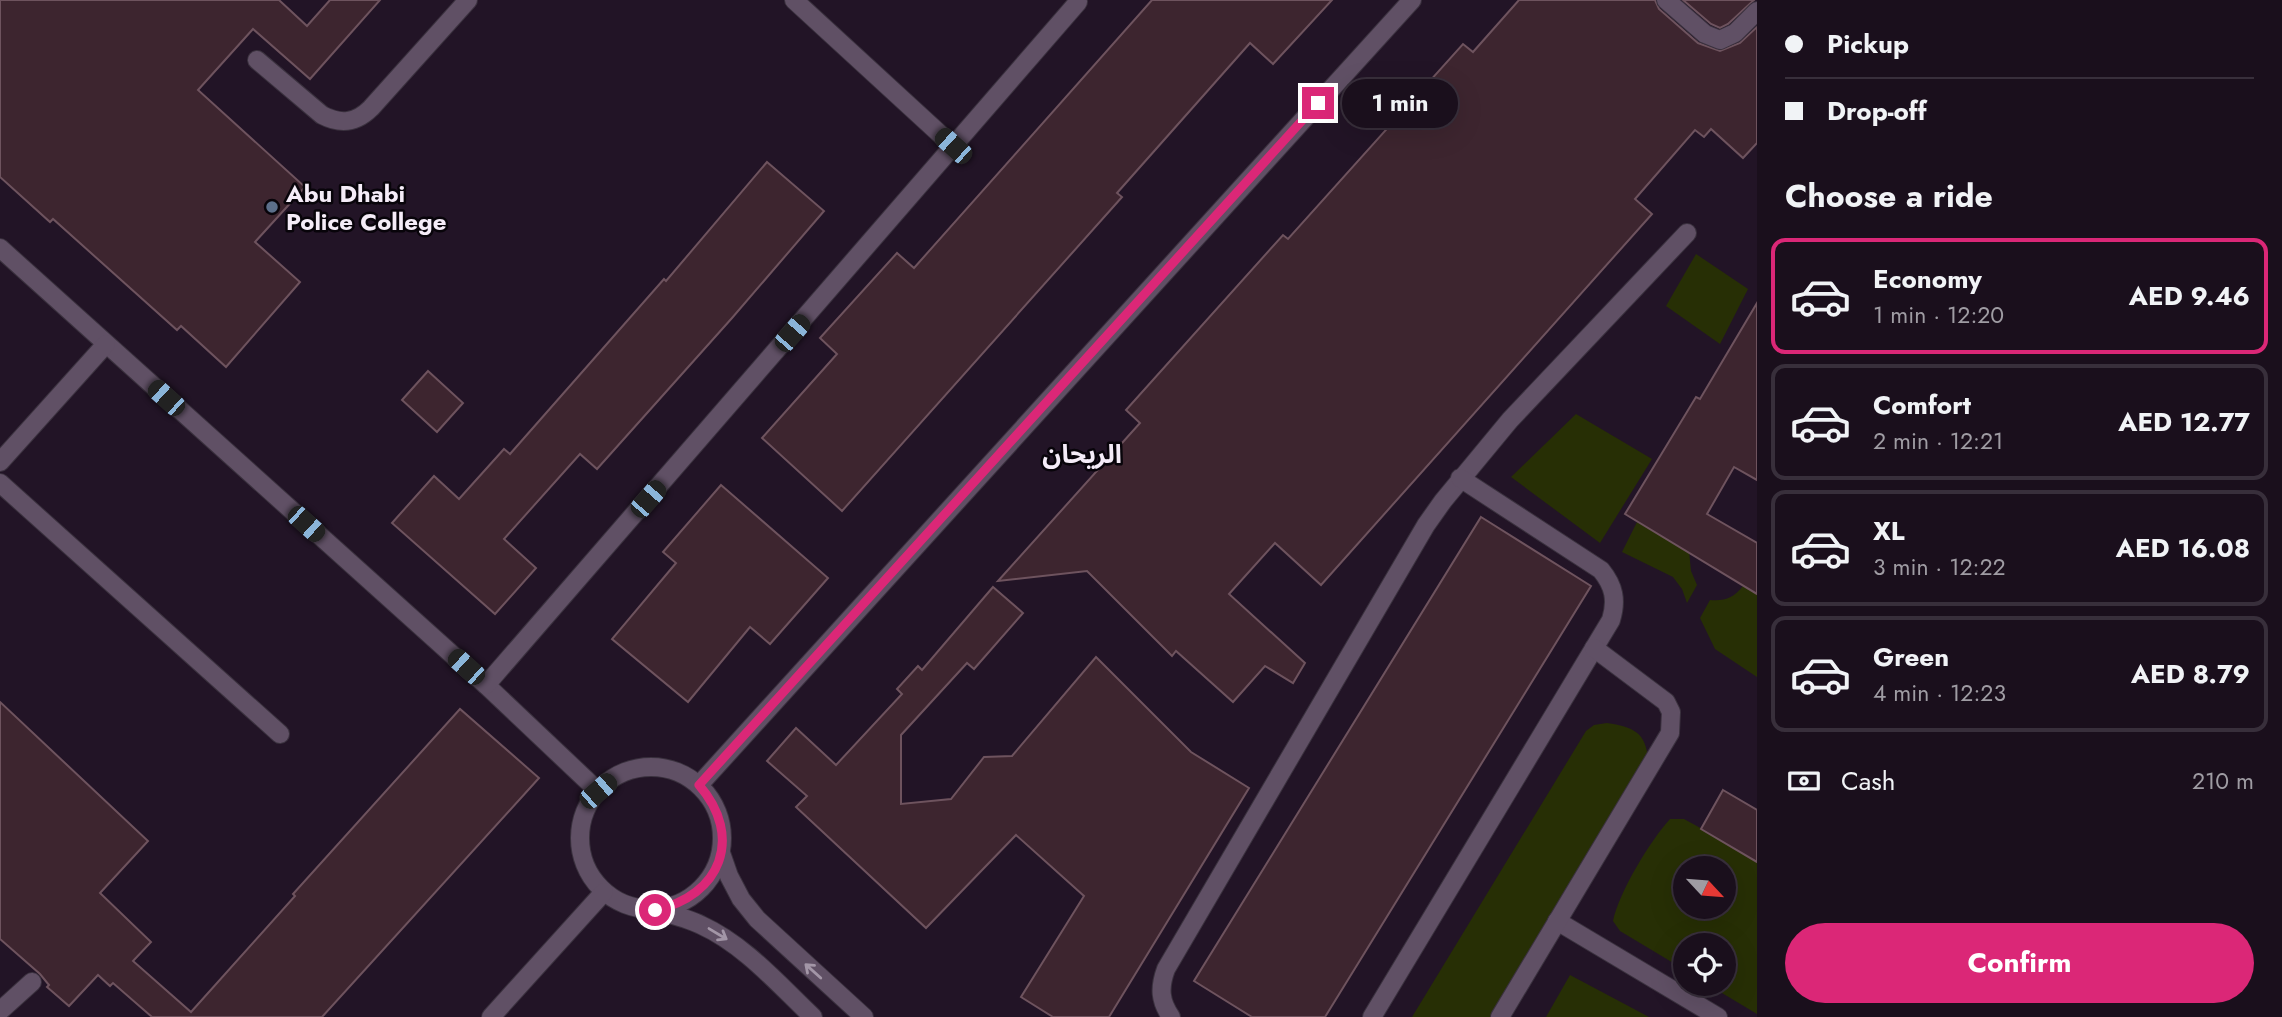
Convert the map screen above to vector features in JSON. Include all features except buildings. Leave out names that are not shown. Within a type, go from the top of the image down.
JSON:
[{"type":"lane","points":[[257,60],[322,115],[334,122],[348,122],[361,117],[371,108],[468,0]]},
{"type":"lane","points":[[794,0],[953,146]]},
{"type":"lane","points":[[699,785],[1412,0]]},
{"type":"lane","points":[[1666,0],[1705,34],[1720,40],[1735,33],[1757,11]]},
{"type":"lane","points":[[486,685],[1078,2]]},
{"type":"lane","points":[[1171,1017],[1161,996],[1161,982],[1166,969],[1426,525],[1460,478],[1510,420],[1687,233]]},
{"type":"lane","points":[[0,248],[486,685],[598,791]]},
{"type":"lane","points":[[0,462],[106,344]]},
{"type":"lane","points":[[1372,1017],[1611,620],[1615,607],[1610,581],[1601,570],[1460,478]]},
{"type":"lane","points":[[0,483],[280,734]]},
{"type":"lane","points":[[1500,1017],[1670,733],[1671,712],[1658,694],[1594,648]]},
{"type":"lane","points":[[655,910],[690,898],[704,886],[715,870],[721,853],[722,834],[719,815],[711,799],[699,785],[683,774],[666,768],[647,767],[612,779],[598,791],[587,806],[581,824],[580,843],[587,869],[604,892],[619,902],[700,924],[738,947],[813,1017]]},
{"type":"lane","points":[[721,853],[735,887],[757,919],[864,1017]]},
{"type":"lane","points":[[491,1017],[604,892]]},
{"type":"lane","points":[[1557,922],[1718,1017]]},
{"type":"lane","points":[[0,1011],[32,982]]},
{"type":"green space","points":[[1696,254],[1748,289],[1720,344],[1666,306]]},
{"type":"green space","points":[[1576,414],[1652,459],[1600,543],[1511,477]]},
{"type":"green space","points":[[1637,522],[1689,551],[1691,571],[1697,585],[1687,603],[1682,589],[1673,577],[1622,552]]},
{"type":"green space","points":[[1743,586],[1757,594],[1757,677],[1715,649],[1700,618],[1710,600],[1729,598]]},
{"type":"green space","points":[[1607,723],[1636,732],[1644,743],[1648,760],[1496,1017],[1412,1017],[1586,731],[1594,725]]},
{"type":"green space","points":[[1670,819],[1684,819],[1757,859],[1757,1014],[1727,996],[1736,996],[1736,933],[1673,933],[1673,963],[1620,931],[1613,921],[1628,882]]},
{"type":"green space","points":[[1570,975],[1649,1017],[1546,1017]]},
{"type":"place","name":"Abu Dhabi Police College","points":[[272,207]]},
{"type":"district","name":"الريحان","points":[[1082,454]]},
{"type":"route","points":[[655,910],[690,898],[704,886],[715,870],[721,853],[719,815],[711,799],[699,785],[1318,103]]}]
